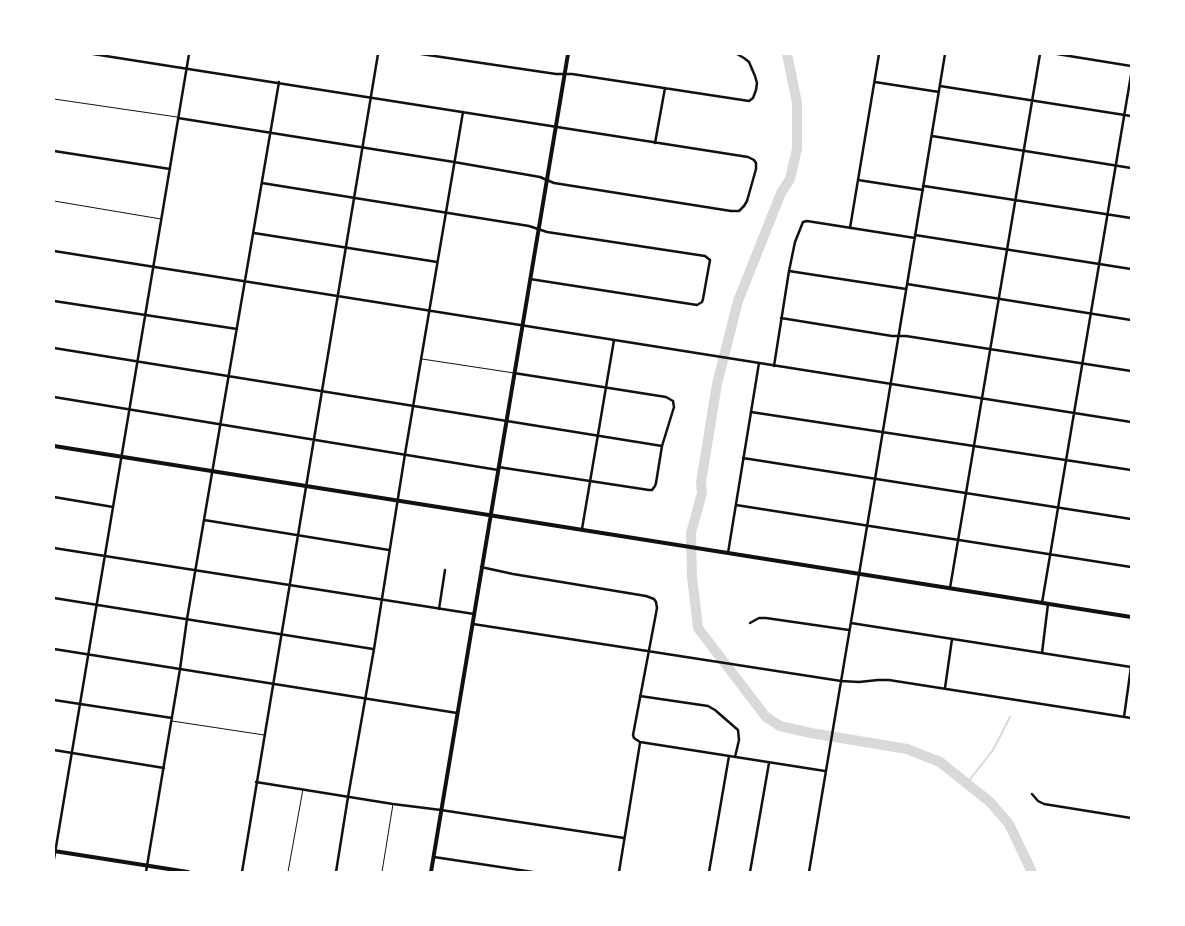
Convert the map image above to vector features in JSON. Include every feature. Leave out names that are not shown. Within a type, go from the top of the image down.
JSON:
[{"type":"main road","points":[[431,872],[568,54]]},
{"type":"main road","points":[[54,446],[1131,617]]},
{"type":"main road","points":[[54,851],[188,872]]},
{"type":"street","points":[[93,54],[748,157],[754,160],[756,169],[747,201],[742,209],[735,211],[554,183],[540,177],[454,162],[178,118]]},
{"type":"street","points":[[54,860],[189,54]]},
{"type":"street","points":[[242,872],[378,54]]},
{"type":"street","points":[[421,54],[572,74],[745,102],[751,100],[755,95],[757,83],[749,62],[736,54]]},
{"type":"street","points":[[850,228],[880,54]]},
{"type":"street","points":[[809,872],[946,54]]},
{"type":"street","points":[[950,588],[1040,54]]},
{"type":"street","points":[[1057,54],[1131,66]]},
{"type":"street","points":[[1042,603],[1131,75]]},
{"type":"street","points":[[146,872],[279,82]]},
{"type":"street","points":[[875,82],[939,92]]},
{"type":"street","points":[[940,86],[1131,116]]},
{"type":"street","points":[[655,143],[664,88]]},
{"type":"street","points":[[336,872],[462,112]]},
{"type":"street","points":[[932,136],[1131,168]]},
{"type":"street","points":[[54,151],[170,169]]},
{"type":"street","points":[[858,180],[923,190]]},
{"type":"street","points":[[262,183],[529,226],[547,232],[705,256],[709,258],[710,262],[703,299],[702,302],[696,305],[530,278]]},
{"type":"street","points":[[924,186],[1131,218]]},
{"type":"street","points":[[774,366],[789,271],[795,242],[803,222],[807,221],[1131,269]]},
{"type":"street","points":[[254,233],[437,262]]},
{"type":"street","points":[[54,251],[1131,422]]},
{"type":"street","points":[[789,271],[906,290]]},
{"type":"street","points":[[907,284],[1131,320]]},
{"type":"street","points":[[54,301],[237,329]]},
{"type":"street","points":[[781,318],[1131,371]]},
{"type":"street","points":[[582,531],[614,340]]},
{"type":"street","points":[[54,348],[662,446]]},
{"type":"street","points":[[728,553],[758,363]]},
{"type":"street","points":[[54,398],[405,454],[652,490],[655,486],[662,446],[674,407],[672,401],[666,397],[514,373]]},
{"type":"street","points":[[751,412],[1131,470]]},
{"type":"street","points":[[743,458],[1131,519]]},
{"type":"street","points":[[54,497],[112,506]]},
{"type":"street","points":[[736,505],[1131,567]]},
{"type":"street","points":[[204,520],[389,550]]},
{"type":"street","points":[[54,548],[474,614]]},
{"type":"street","points":[[482,567],[646,596],[656,602],[657,608],[633,735],[640,742],[825,771]]},
{"type":"street","points":[[439,609],[445,570]]},
{"type":"street","points":[[54,598],[374,649]]},
{"type":"street","points":[[1042,653],[1048,604]]},
{"type":"street","points":[[750,623],[759,618],[766,618],[849,630]]},
{"type":"street","points":[[851,623],[1131,667],[1124,717]]},
{"type":"street","points":[[472,624],[841,681],[889,680],[1131,718]]},
{"type":"street","points":[[944,688],[952,639]]},
{"type":"street","points":[[54,649],[457,713]]},
{"type":"street","points":[[640,696],[708,706],[715,710],[738,730],[739,740],[735,757]]},
{"type":"street","points":[[54,700],[171,719]]},
{"type":"street","points":[[619,872],[640,742]]},
{"type":"street","points":[[54,750],[164,768]]},
{"type":"street","points":[[709,872],[729,756]]},
{"type":"street","points":[[750,872],[769,762]]},
{"type":"street","points":[[256,782],[624,838]]},
{"type":"street","points":[[1032,794],[1038,802],[1044,804],[1131,818]]},
{"type":"street","points":[[434,857],[533,872]]},
{"type":"lane","points":[[54,99],[178,118]]},
{"type":"lane","points":[[54,201],[162,219]]},
{"type":"lane","points":[[421,359],[514,373]]},
{"type":"lane","points":[[171,719],[264,735]]},
{"type":"lane","points":[[288,872],[303,789]]},
{"type":"lane","points":[[382,872],[394,804]]},
{"type":"waterway","points":[[787,54],[797,103],[797,149],[790,179],[781,193],[738,301],[717,384],[701,482],[702,493],[691,533],[692,577],[698,628],[766,717],[780,726],[907,749],[940,762],[990,802],[1009,824],[1032,872]]},
{"type":"waterway","points":[[967,783],[993,750],[1010,717]]}]
